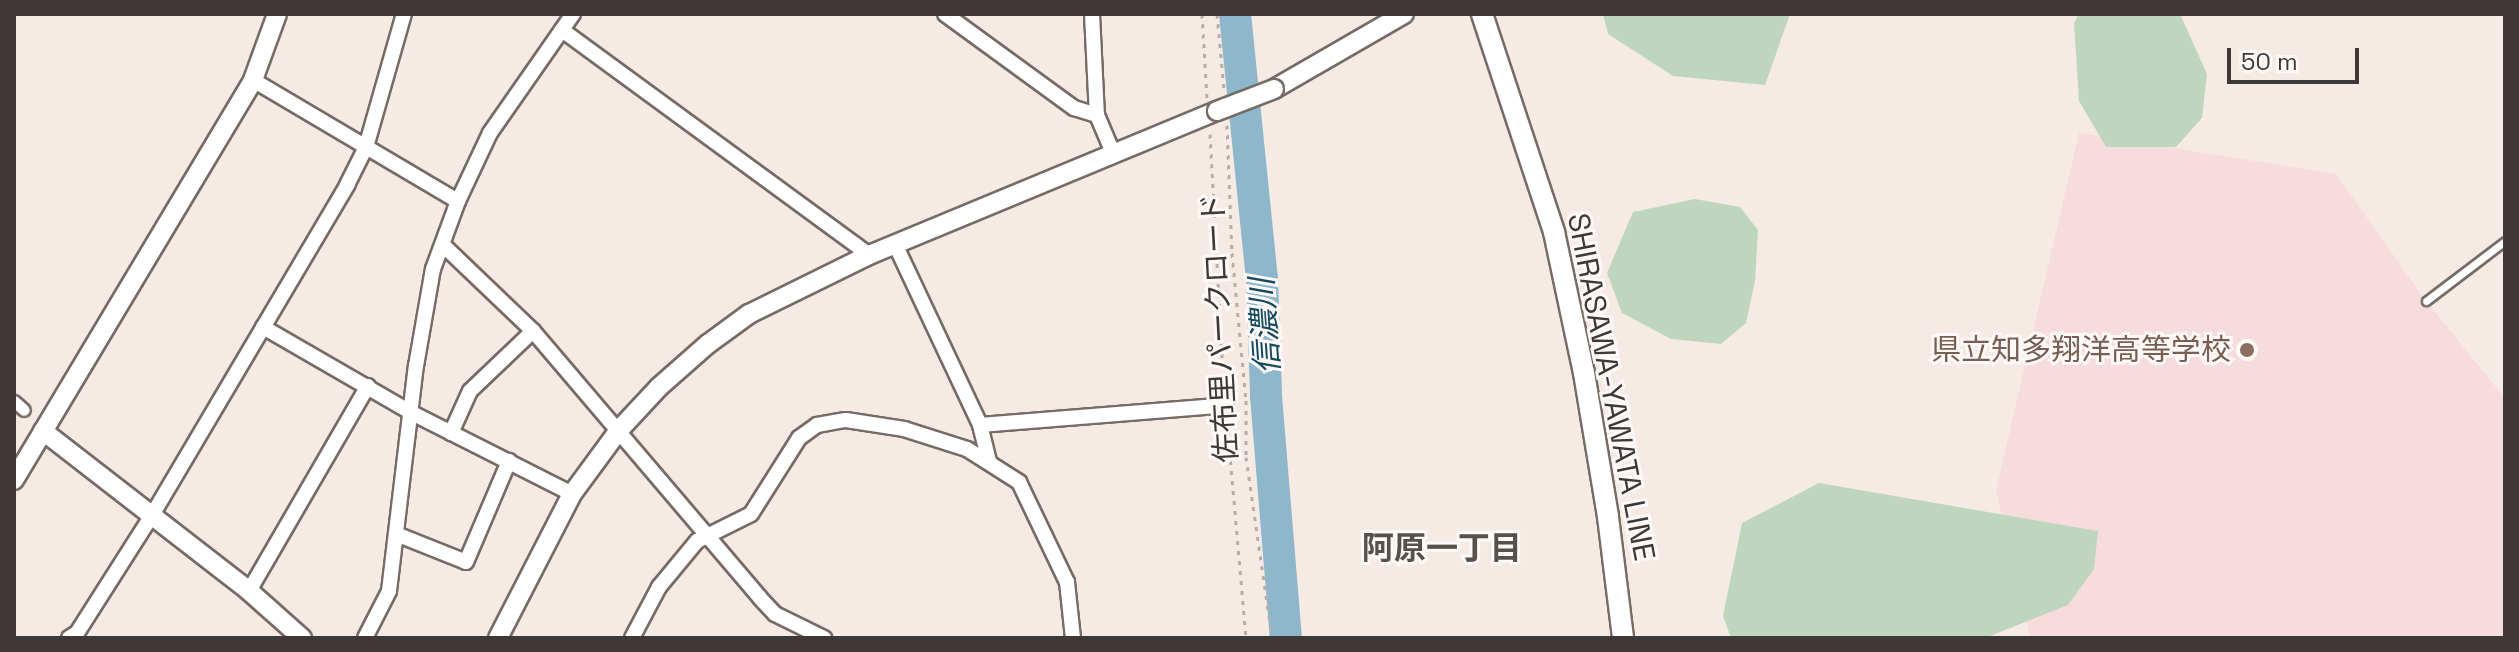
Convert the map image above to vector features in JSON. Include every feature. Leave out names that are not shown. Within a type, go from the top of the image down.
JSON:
[{"type":"main road","name":"SHIRASAWA-YAWATA LINE","points":[[1482,14],[1554,232],[1584,373],[1608,517],[1623,638]]},
{"type":"street","points":[[14,480],[253,80],[277,14]]},
{"type":"street","points":[[77,636],[151,517],[366,147],[404,14]]},
{"type":"street","points":[[365,638],[389,591],[410,412],[433,269],[458,201],[490,133],[573,14]]},
{"type":"street","points":[[945,14],[1074,108],[1097,115]]},
{"type":"street","points":[[1092,14],[1097,115],[1112,151]]},
{"type":"street","points":[[498,638],[572,494],[619,430],[659,387],[749,314],[869,255],[1112,151],[1274,89],[1404,14]]},
{"type":"street","points":[[562,30],[869,255]]},
{"type":"street","points":[[253,80],[458,201]]},
{"type":"street","points":[[895,244],[980,425],[989,461]]},
{"type":"street","points":[[443,245],[533,331],[775,614],[824,638]]},
{"type":"street","points":[[263,327],[410,412],[572,494]]},
{"type":"street","points":[[451,433],[470,391],[533,331]]},
{"type":"street","points":[[249,591],[368,386]]},
{"type":"street","points":[[14,401],[24,410]]},
{"type":"street","points":[[980,425],[1226,405]]},
{"type":"street","points":[[632,638],[659,587],[697,541],[751,514],[799,438],[817,425],[846,420],[904,429],[967,449],[1019,482],[1067,582],[1073,638]]},
{"type":"street","points":[[43,431],[249,591],[302,638]]},
{"type":"street","points":[[396,534],[466,562],[509,461]]},
{"type":"lane","points":[[2426,301],[2505,241]]},
{"type":"path","points":[[1202,14],[1219,110],[1226,405],[1246,638]]},
{"type":"path","name":"佐布里パークロード","points":[[1217,14],[1219,110],[1232,185],[1232,253],[1246,400],[1246,457],[1272,638]]},
{"type":"shaded area","name":"県立知多翔洋高等学校","points":[[2079,133],[2336,174],[2426,301],[2505,398],[2505,638],[2030,638],[1996,490]]},
{"type":"green space","points":[[1603,14],[1790,14],[1765,85],[1673,76],[1608,34]]},
{"type":"green space","points":[[2079,14],[2180,14],[2207,74],[2202,118],[2176,147],[2106,147],[2079,101],[2074,23]]},
{"type":"green space","points":[[1695,199],[1740,207],[1758,230],[1755,281],[1746,323],[1721,344],[1671,339],[1622,313],[1607,273],[1633,212]]},
{"type":"green space","points":[[1819,483],[2098,531],[2094,569],[2068,605],[1985,638],[1731,638],[1723,616],[1742,523]]},
{"type":"waterway","name":"信濃川","points":[[1235,14],[1262,279],[1266,396],[1286,638]]},
{"type":"place","name":"県立知多翔洋高等学校","points":[[2247,350]]},
{"type":"district","name":"阿原一丁目","points":[[1442,548]]}]
